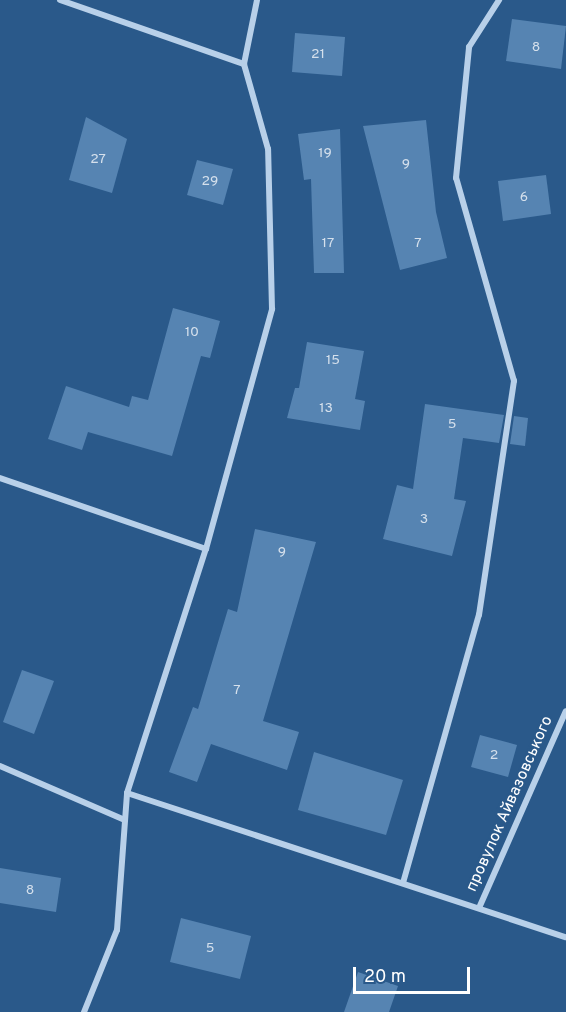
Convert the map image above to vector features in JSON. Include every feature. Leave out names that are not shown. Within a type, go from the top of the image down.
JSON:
[{"type":"street","points":[[60,0],[244,64]]},
{"type":"street","points":[[84,1012],[117,930],[127,793],[206,549],[272,309],[268,148],[244,64],[256,0]]},
{"type":"street","points":[[403,883],[479,615],[514,381],[456,178],[469,47],[499,0]]},
{"type":"street","points":[[0,478],[206,549]]},
{"type":"street","name":"провулок Айвазовського","points":[[479,908],[566,711]]},
{"type":"street","points":[[0,766],[125,820]]},
{"type":"street","points":[[127,793],[566,937]]},
{"type":"building","points":[[512,19],[566,26],[561,69],[506,61]]},
{"type":"building","points":[[295,33],[345,37],[342,76],[292,72]]},
{"type":"building","points":[[86,117],[127,139],[112,193],[69,180]]},
{"type":"building","points":[[426,120],[436,212],[447,258],[400,270],[363,126]]},
{"type":"building","points":[[340,129],[344,273],[314,273],[311,179],[304,180],[298,134]]},
{"type":"building","points":[[197,160],[233,169],[223,205],[187,195]]},
{"type":"building","points":[[546,175],[551,214],[503,221],[498,181]]},
{"type":"building","points":[[173,308],[220,321],[210,358],[201,356],[172,456],[88,432],[82,450],[48,439],[66,386],[129,407],[132,396],[148,400]]},
{"type":"building","points":[[307,342],[364,351],[355,399],[365,401],[360,430],[287,418],[295,388],[299,388]]},
{"type":"building","points":[[425,404],[504,415],[499,443],[463,438],[454,499],[466,501],[452,556],[383,539],[397,485],[413,489]]},
{"type":"building","points":[[514,416],[528,418],[525,446],[510,444]]},
{"type":"building","points":[[255,529],[316,542],[263,721],[299,732],[287,770],[211,744],[197,782],[169,772],[193,707],[198,709],[228,609],[237,612]]},
{"type":"building","points":[[22,670],[54,681],[34,734],[3,722]]},
{"type":"building","points":[[480,735],[517,745],[508,777],[471,767]]},
{"type":"building","points":[[314,752],[403,780],[386,835],[298,810]]},
{"type":"building","points":[[0,868],[61,878],[56,912],[0,903]]},
{"type":"building","points":[[181,918],[251,936],[240,979],[170,962]]},
{"type":"building","points":[[358,972],[398,986],[389,1012],[344,1012]]}]
